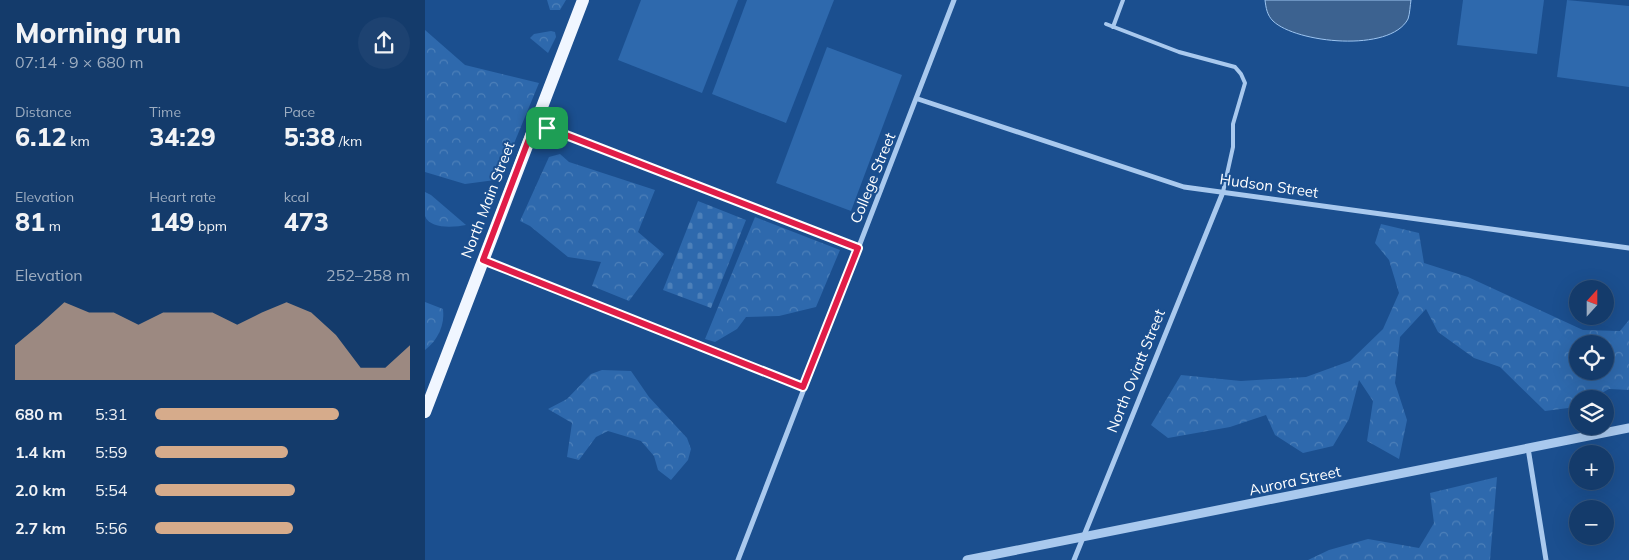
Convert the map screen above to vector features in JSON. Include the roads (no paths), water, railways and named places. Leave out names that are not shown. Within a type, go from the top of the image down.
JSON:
[{"type":"main road","name":"North Main Street","points":[[425,412],[583,0]]},
{"type":"street","name":"College Street","points":[[738,560],[803,387],[917,99],[954,0]]},
{"type":"street","name":"Hudson Street","points":[[917,99],[1184,187],[1629,248]]},
{"type":"street","points":[[535,123],[858,248]]},
{"type":"street","name":"North Oviatt Street","points":[[1074,560],[1223,192]]},
{"type":"street","points":[[483,260],[803,387]]},
{"type":"street","name":"Aurora Street","points":[[967,560],[1629,428]]},
{"type":"street","points":[[1528,448],[1546,560]]},
{"type":"lane","points":[[1113,28],[1123,0]]},
{"type":"lane","points":[[1106,24],[1179,52],[1235,67],[1241,74],[1245,83],[1233,124],[1233,147],[1223,192]]}]
